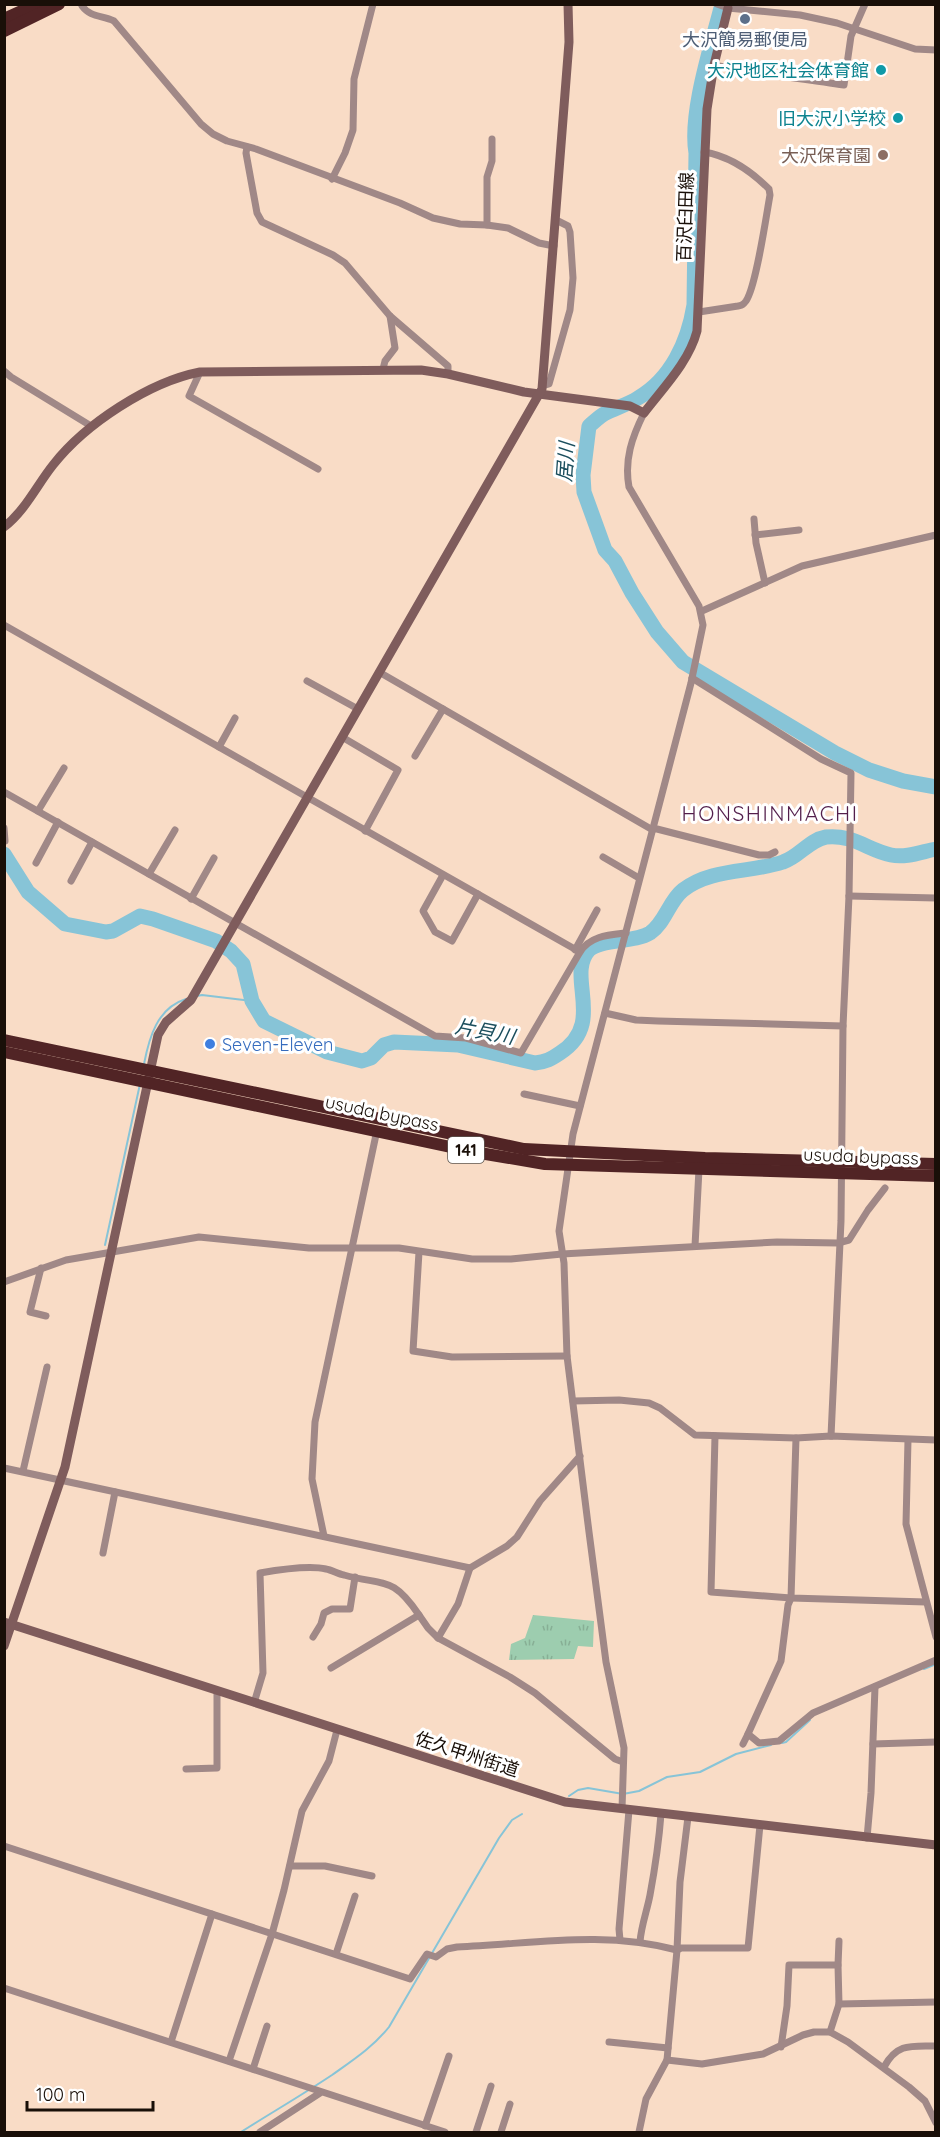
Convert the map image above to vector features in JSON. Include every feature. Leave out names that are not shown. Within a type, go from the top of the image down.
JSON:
[{"type":"highway","points":[[4,19],[37,4]]},
{"type":"highway","points":[[4,31],[59,4]]},
{"type":"highway","name":"usuda bypass","points":[[4,1040],[377,1130],[521,1161],[568,1159],[842,1168],[936,1176]]},
{"type":"highway","name":"usuda bypass","points":[[4,1052],[149,1076],[568,1159],[699,1169],[842,1168],[936,1164]]},
{"type":"street","points":[[332,179],[353,130],[354,79],[373,4]]},
{"type":"street","points":[[541,390],[569,42],[568,4]]},
{"type":"street","points":[[714,65],[844,85],[851,36],[865,4]]},
{"type":"street","points":[[82,6],[87,12],[97,17],[105,16],[114,21],[201,124],[213,134],[408,206],[433,218],[460,224],[508,228],[539,243],[554,246]]},
{"type":"street","points":[[724,6],[800,15],[837,23],[915,50],[936,50]]},
{"type":"street","name":"百沢臼田線","points":[[644,413],[692,348],[697,331],[707,110],[724,6]]},
{"type":"street","points":[[488,225],[487,177],[492,161],[492,139]]},
{"type":"street","points":[[247,147],[246,153],[256,213],[262,222],[340,260],[390,316],[448,366],[448,374]]},
{"type":"street","points":[[699,312],[738,306],[747,299],[753,282],[770,195],[769,189],[744,169],[719,156],[704,152]]},
{"type":"street","points":[[4,1646],[8,1623],[61,1480],[156,1040],[161,1030],[191,999],[541,390],[549,384],[573,296],[573,256],[570,232],[568,226],[556,220]]},
{"type":"street","points":[[383,369],[385,361],[395,348],[390,316]]},
{"type":"street","points":[[4,370],[11,377],[91,426]]},
{"type":"street","points":[[4,527],[16,515],[59,456],[91,426],[155,388],[177,378],[200,372],[421,370],[448,374],[503,388],[541,390],[630,406],[644,413],[629,450],[627,469],[629,487],[702,611],[703,626],[626,934],[580,1106],[568,1159],[559,1231],[567,1356],[606,1662],[624,1748],[626,1809],[620,1940]]},
{"type":"street","points":[[200,372],[189,396],[318,469]]},
{"type":"street","points":[[754,519],[765,582]]},
{"type":"street","points":[[755,535],[799,530]]},
{"type":"street","points":[[702,611],[819,560],[936,535]]},
{"type":"street","points":[[4,626],[577,951]]},
{"type":"street","points":[[379,672],[651,829],[759,855],[769,855],[775,852]]},
{"type":"street","points":[[692,676],[821,759],[851,773],[849,896],[843,1026],[842,1168],[831,1437]]},
{"type":"street","points":[[307,681],[358,709]]},
{"type":"street","points":[[415,756],[443,709]]},
{"type":"street","points":[[219,747],[235,718]]},
{"type":"street","points":[[342,737],[398,770],[364,831]]},
{"type":"street","points":[[38,811],[64,768]]},
{"type":"street","points":[[4,792],[435,1036],[466,1038],[521,1053],[597,910]]},
{"type":"street","points":[[36,863],[58,822]]},
{"type":"street","points":[[4,828],[5,841]]},
{"type":"street","points":[[149,874],[175,830]]},
{"type":"street","points":[[71,880],[92,842]]},
{"type":"street","points":[[603,857],[639,878]]},
{"type":"street","points":[[191,898],[214,858]]},
{"type":"street","points":[[443,875],[423,911],[435,932],[452,941],[478,894]]},
{"type":"street","points":[[849,896],[936,898]]},
{"type":"street","points":[[577,951],[590,941],[603,936],[626,934]]},
{"type":"street","points":[[605,1013],[636,1020],[843,1026]]},
{"type":"street","points":[[524,1094],[580,1106]]},
{"type":"street","points":[[324,1536],[312,1479],[313,1442],[319,1399],[377,1130]]},
{"type":"street","points":[[695,1246],[699,1169]]},
{"type":"street","points":[[4,1282],[66,1260],[199,1237],[298,1248],[399,1248],[472,1258],[511,1258],[777,1242],[838,1243],[849,1240],[885,1188]]},
{"type":"street","points":[[419,1252],[413,1352],[452,1357],[567,1356]]},
{"type":"street","points":[[41,1268],[30,1312],[46,1316]]},
{"type":"street","points":[[23,1471],[46,1366]]},
{"type":"street","points":[[573,1401],[619,1400],[649,1403],[660,1408],[695,1435],[936,1440]]},
{"type":"street","points":[[715,1436],[711,1592],[791,1598],[926,1602]]},
{"type":"street","points":[[743,1744],[781,1661],[788,1605],[791,1598],[796,1438]]},
{"type":"street","points":[[908,1440],[906,1524],[936,1637]]},
{"type":"street","points":[[438,1638],[458,1604],[470,1568],[507,1546],[517,1537],[540,1501],[580,1456]]},
{"type":"street","points":[[4,1468],[470,1568]]},
{"type":"street","points":[[103,1553],[115,1492]]},
{"type":"street","points":[[254,1703],[263,1673],[260,1573],[278,1570],[324,1569],[346,1576],[387,1583],[407,1598],[438,1638],[535,1693],[615,1759],[623,1762]]},
{"type":"street","points":[[313,1637],[321,1624],[324,1613],[336,1608],[350,1609],[355,1576]]},
{"type":"street","points":[[332,1668],[419,1615]]},
{"type":"street","name":"佐久甲州街道","points":[[8,1623],[540,1795],[581,1805],[936,1845]]},
{"type":"street","points":[[748,1734],[759,1743],[779,1741],[813,1713],[875,1689],[936,1660]]},
{"type":"street","points":[[867,1838],[875,1689]]},
{"type":"street","points":[[186,1769],[217,1768],[217,1691]]},
{"type":"street","points":[[229,2061],[272,1934],[302,1811],[329,1761],[337,1730]]},
{"type":"street","points":[[873,1744],[936,1742]]},
{"type":"street","points":[[640,1942],[662,1814]]},
{"type":"street","points":[[639,2133],[646,2099],[667,2060],[677,1950],[678,1908],[688,1817]]},
{"type":"street","points":[[4,1846],[410,1979],[427,1954],[431,1956],[451,1947],[584,1938],[640,1942],[677,1950],[681,1948],[748,1947],[760,1825]]},
{"type":"street","points":[[290,1866],[325,1866],[372,1876]]},
{"type":"street","points":[[336,1954],[355,1896]]},
{"type":"street","points":[[171,2042],[212,1914]]},
{"type":"street","points":[[830,2032],[839,2004],[838,1941]]},
{"type":"street","points":[[781,2046],[787,2006],[789,1965],[838,1965]]},
{"type":"street","points":[[4,1988],[445,2133]]},
{"type":"street","points":[[839,2004],[936,2002]]},
{"type":"street","points":[[253,2069],[267,2026]]},
{"type":"street","points":[[667,2060],[702,2064],[763,2054],[803,2035],[830,2032],[884,2067],[925,2101],[936,2123]]},
{"type":"street","points":[[609,2042],[668,2048]]},
{"type":"street","points":[[884,2067],[894,2052],[901,2048],[936,2046]]},
{"type":"street","points":[[425,2126],[449,2056]]},
{"type":"street","points":[[476,2133],[491,2086]]},
{"type":"street","points":[[260,2133],[313,2090]]},
{"type":"street","points":[[925,2101],[936,2099]]},
{"type":"street","points":[[501,2133],[510,2104]]},
{"type":"green space","points":[[533,1615],[594,1621],[593,1647],[578,1646],[574,1659],[509,1660],[511,1644],[525,1638]]},
{"type":"waterway","name":"居川","points":[[722,4],[703,78],[696,118],[694,305],[691,319],[682,346],[660,381],[638,398],[604,414],[589,426],[583,475],[584,492],[605,550],[615,561],[657,632],[683,662],[835,753],[869,770],[903,781],[936,787]]},
{"type":"waterway","name":"片貝川","points":[[4,854],[28,892],[65,924],[106,932],[113,931],[140,916],[216,941],[231,951],[243,964],[252,1001],[264,1021],[327,1052],[362,1061],[371,1058],[384,1045],[394,1042],[458,1045],[535,1063],[548,1060],[560,1053],[574,1041],[581,1028],[584,1014],[581,973],[583,961],[589,950],[601,944],[650,933],[660,924],[678,895],[694,883],[719,874],[789,860],[814,841],[826,837],[844,838],[897,856],[936,849]]},
{"type":"waterway","points":[[197,996],[252,1001]]},
{"type":"waterway","points":[[144,1064],[152,1034],[161,1017],[176,1003],[186,999]]},
{"type":"waterway","points":[[105,1245],[140,1084]]},
{"type":"waterway","points":[[924,1669],[936,1664]]},
{"type":"waterway","points":[[782,1743],[810,1720]]},
{"type":"waterway","points":[[569,1796],[578,1790],[588,1788],[623,1794],[639,1791],[667,1777],[700,1772],[736,1754],[771,1745]]},
{"type":"waterway","points":[[241,2132],[332,2075],[383,2034],[499,1838],[512,1820],[522,1814]]},
{"type":"place","name":"大沢簡易郵便局","points":[[745,19]]},
{"type":"place","name":"大沢地区社会体育館","points":[[881,70]]},
{"type":"place","name":"旧大沢小学校","points":[[898,118]]},
{"type":"place","name":"大沢保育園","points":[[883,155]]},
{"type":"place","name":"Seven-Eleven","points":[[210,1044]]},
{"type":"district","name":"HONSHINMACHI","points":[[770,813]]}]
